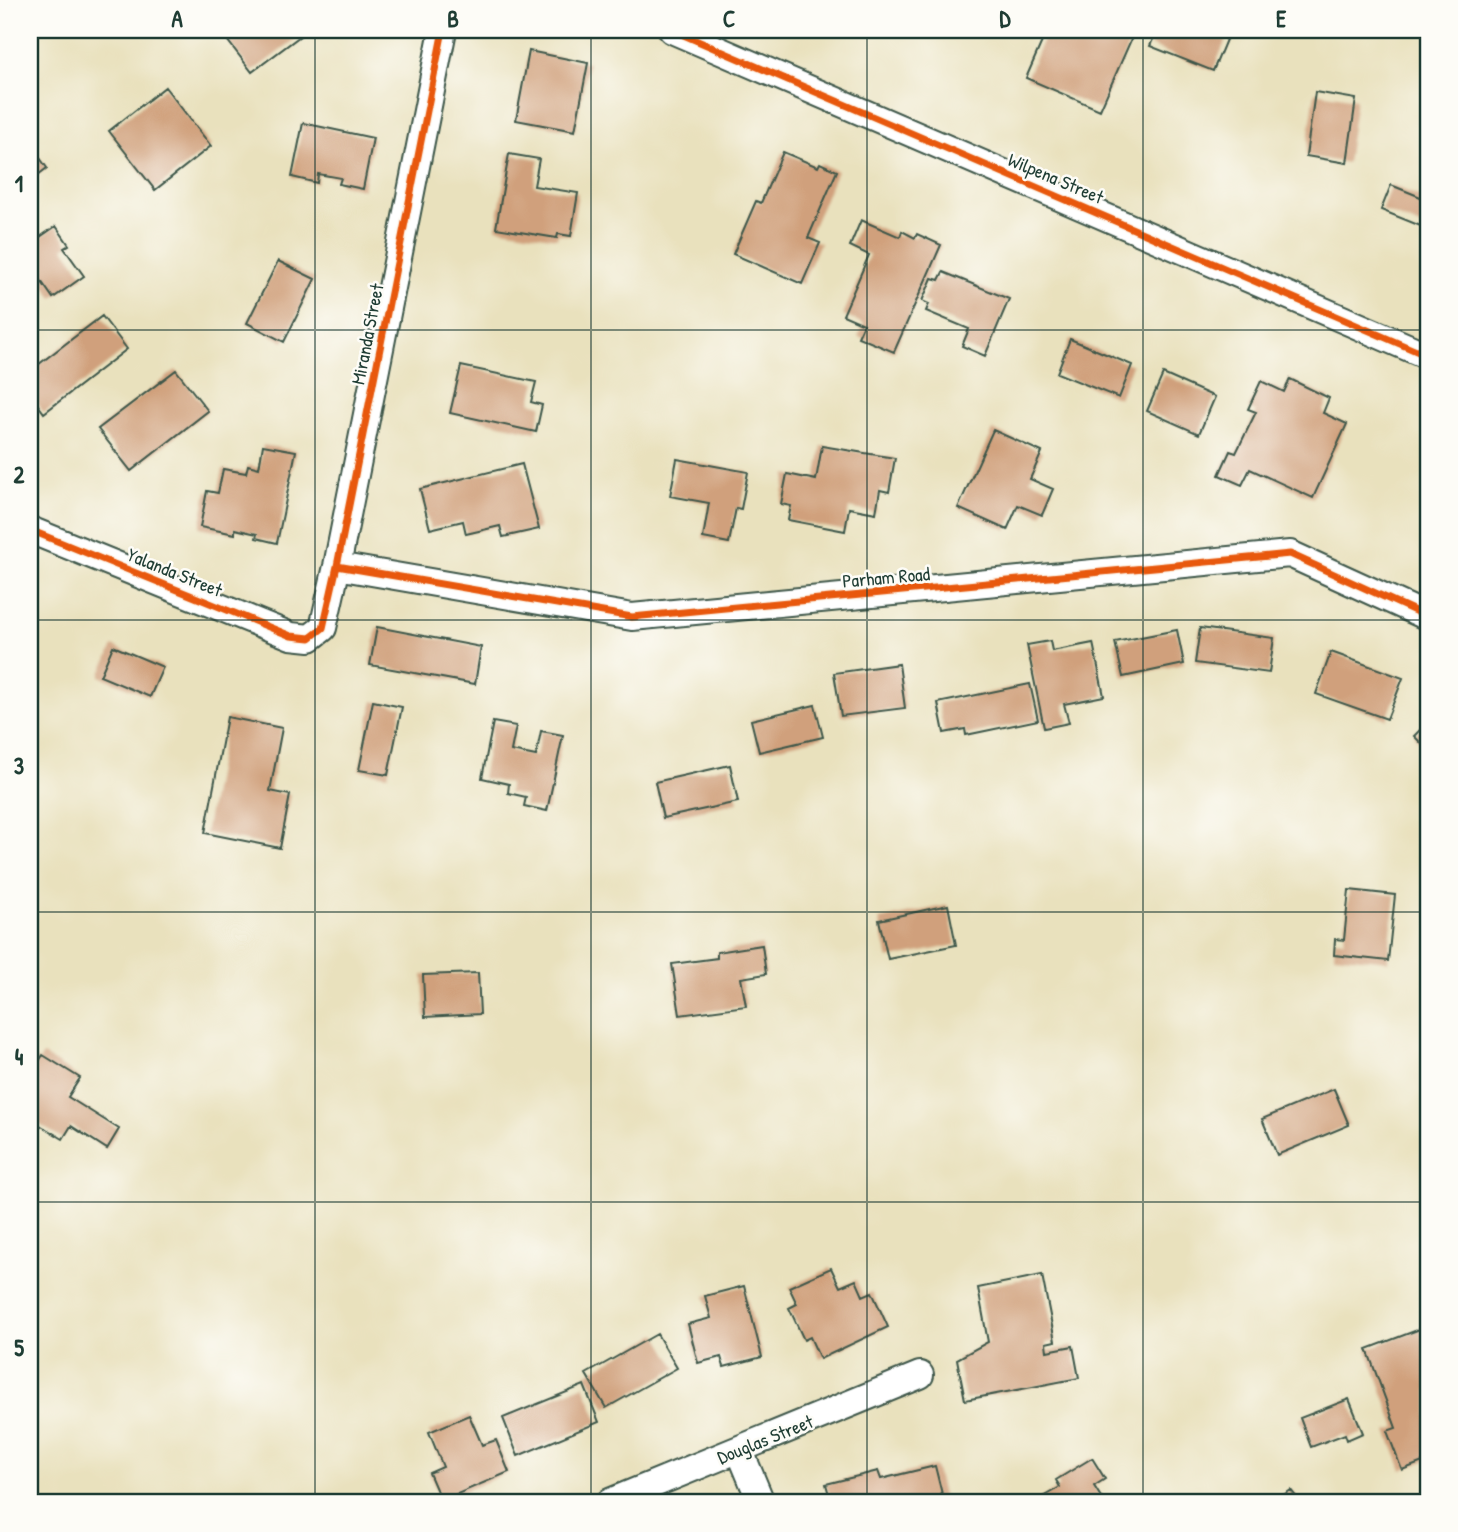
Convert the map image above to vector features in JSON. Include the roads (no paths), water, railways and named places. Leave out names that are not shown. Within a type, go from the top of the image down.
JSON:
[{"type":"street","name":"Miranda Street","points":[[310,638],[323,628],[337,566],[443,30]]},
{"type":"street","name":"Wilpena Street","points":[[672,30],[1428,356]]},
{"type":"street","name":"Yalanda Street","points":[[30,530],[291,636],[310,638]]},
{"type":"street","name":"Parham Road","points":[[337,566],[632,617],[1290,554],[1428,617]]},
{"type":"street","name":"Douglas Street","points":[[610,1502],[920,1375]]},
{"type":"street","points":[[739,1449],[761,1502]]}]
